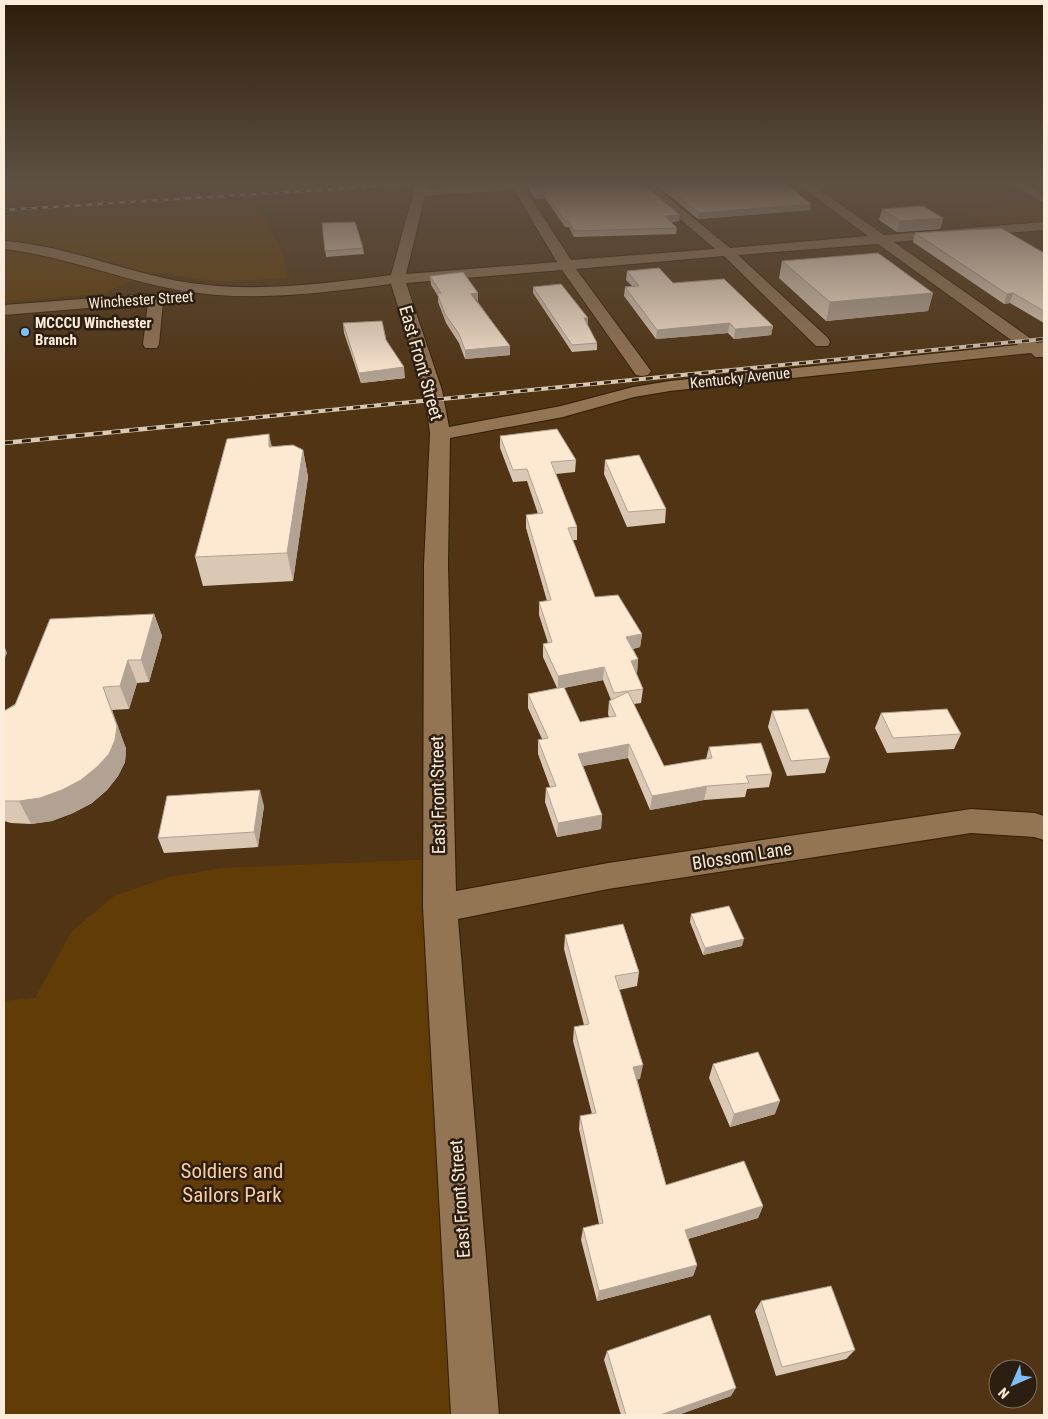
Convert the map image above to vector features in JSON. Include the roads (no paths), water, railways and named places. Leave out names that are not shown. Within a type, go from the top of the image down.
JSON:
[{"type":"street","name":"Winchester Street","points":[[29,249],[76,257],[138,278],[182,286],[249,292]]},
{"type":"street","points":[[397,279],[405,249]]},
{"type":"street","points":[[557,249],[642,371]]},
{"type":"street","points":[[722,249],[822,342]]},
{"type":"street","name":"Winchester Street","points":[[4,310],[311,289],[397,279],[784,249]]},
{"type":"street","points":[[892,249],[1041,350]]},
{"type":"street","name":"East Front Street","points":[[397,279],[433,390],[440,433],[436,565],[440,908],[475,1415]]},
{"type":"street","points":[[151,344],[156,299]]},
{"type":"street","name":"Kentucky Avenue","points":[[440,433],[457,432],[554,412],[633,392],[670,386],[1041,350]]},
{"type":"street","name":"Blossom Lane","points":[[440,908],[608,876],[971,821],[1035,825],[1044,828]]},
{"type":"railway","points":[[200,423],[1044,339]]},
{"type":"railway","points":[[4,443],[213,422]]},
{"type":"place","name":"MCCCU Winchester Branch","points":[[25,332]]},
{"type":"park label","name":"Soldiers and Sailors Park","points":[[232,1183]]}]
